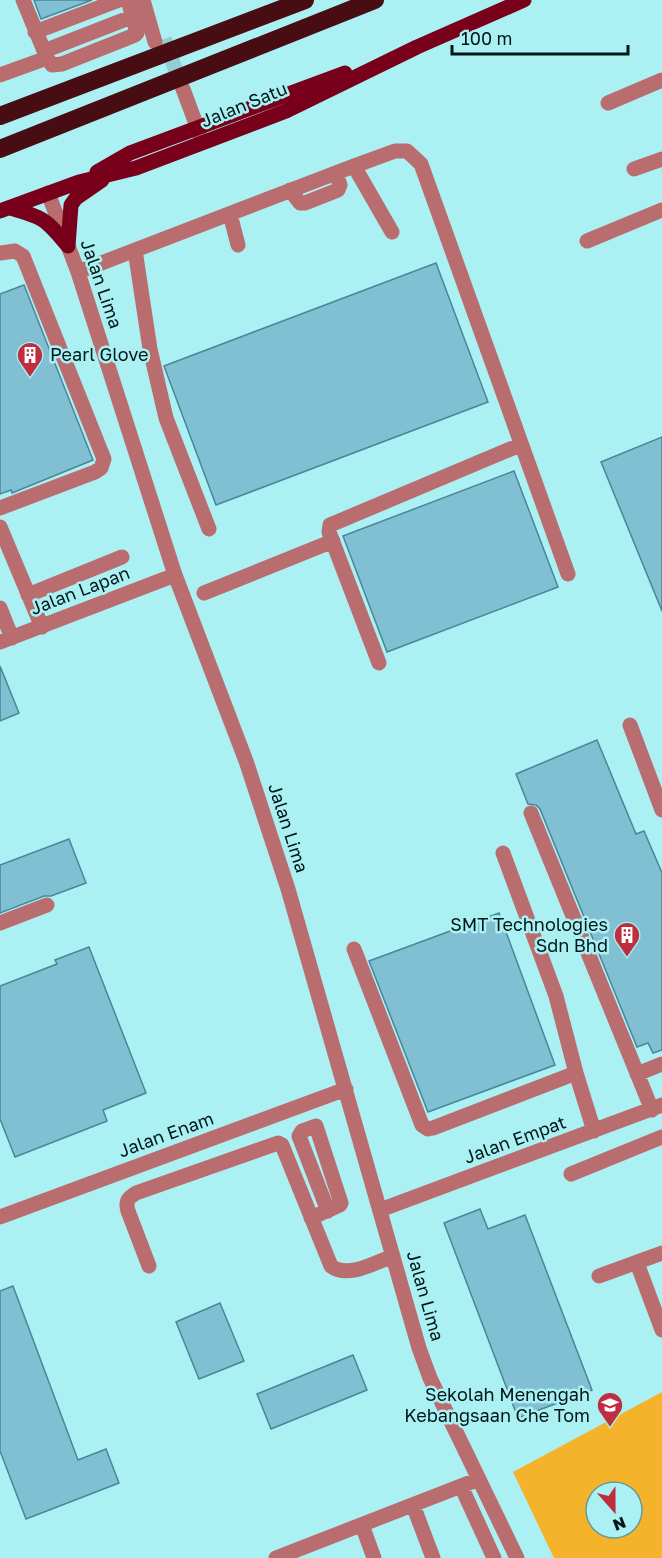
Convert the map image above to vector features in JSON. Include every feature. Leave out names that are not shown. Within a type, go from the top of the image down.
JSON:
[{"type":"highway","points":[[0,116],[305,0]]},
{"type":"highway","points":[[0,149],[375,0]]},
{"type":"highway","points":[[0,138],[82,107],[119,102]]},
{"type":"main road","name":"Jalan Satu","points":[[79,182],[130,153],[286,111],[417,47],[524,0]]},
{"type":"main road","name":"Jalan Satu","points":[[5,209],[79,182],[136,168],[196,137]]},
{"type":"main road","points":[[68,246],[71,205],[76,198],[108,175]]},
{"type":"main road","points":[[5,209],[39,216],[48,222],[68,246]]},
{"type":"street","points":[[23,0],[45,55],[52,65],[62,64],[135,35],[137,33],[134,16],[128,0]]},
{"type":"street","points":[[35,32],[119,0]]},
{"type":"street","points":[[144,0],[160,40]]},
{"type":"street","points":[[0,75],[45,55]]},
{"type":"street","points":[[608,103],[662,80]]},
{"type":"street","points":[[179,91],[196,137]]},
{"type":"street","points":[[78,272],[395,151],[407,152],[420,164],[568,574]]},
{"type":"street","points":[[634,169],[662,159]]},
{"type":"street","points":[[354,166],[392,232]]},
{"type":"street","name":"Jalan Lima","points":[[48,193],[78,272],[175,575],[246,761],[274,848],[346,1089],[419,1348],[430,1378],[518,1558]]},
{"type":"street","points":[[586,241],[662,210]]},
{"type":"street","points":[[230,214],[238,245]]},
{"type":"street","points":[[135,250],[150,349],[166,418],[209,529]]},
{"type":"street","points":[[0,254],[15,251],[23,256],[104,459],[101,468],[95,472],[0,508]]},
{"type":"street","points":[[379,663],[329,532],[330,525],[520,446]]},
{"type":"street","points":[[0,527],[42,627]]},
{"type":"street","points":[[204,592],[333,542]]},
{"type":"street","points":[[28,595],[122,557]]},
{"type":"street","name":"Jalan Lapan","points":[[6,640],[175,575]]},
{"type":"street","points":[[0,608],[6,640]]},
{"type":"street","points":[[630,725],[662,810]]},
{"type":"street","points":[[531,813],[637,1074],[657,1107]]},
{"type":"street","points":[[503,853],[556,996],[594,1131]]},
{"type":"street","points":[[0,923],[47,905]]},
{"type":"street","points":[[354,950],[422,1125],[425,1127],[433,1128],[576,1073]]},
{"type":"street","points":[[637,1074],[662,1064]]},
{"type":"street","name":"Jalan Enam","points":[[0,1218],[346,1089]]},
{"type":"street","name":"Jalan Empat","points":[[380,1210],[657,1107]]},
{"type":"street","points":[[311,1218],[328,1211],[340,1205],[341,1202],[316,1126],[300,1131],[299,1136],[328,1211]]},
{"type":"street","points":[[571,1174],[662,1137]]},
{"type":"street","points":[[149,1266],[126,1205],[127,1199],[136,1193],[273,1143],[282,1145],[331,1266],[337,1270],[357,1270],[393,1256]]},
{"type":"street","points":[[599,1276],[662,1253]]},
{"type":"street","points":[[637,1263],[662,1330]]},
{"type":"street","points":[[276,1558],[479,1479]]},
{"type":"street","points":[[461,1486],[494,1558]]},
{"type":"street","points":[[413,1505],[434,1558]]},
{"type":"street","points":[[362,1525],[374,1558]]},
{"type":"shaded area","name":"Sekolah Menengah Kebangsaan Che Tom","points":[[662,1392],[662,1558],[554,1558],[513,1472]]},
{"type":"building","points":[[34,0],[92,0],[41,19]]},
{"type":"building","points":[[436,263],[488,402],[216,505],[164,366]]},
{"type":"building","name":"Pearl Glove","points":[[24,285],[93,460],[12,493],[11,490],[0,494],[0,294]]},
{"type":"building","points":[[662,437],[662,611],[601,462]]},
{"type":"building","points":[[514,471],[558,587],[387,652],[343,536]]},
{"type":"building","points":[[0,666],[19,713],[0,721]]},
{"type":"building","name":"SMT Technologies Sdn Bhd","points":[[597,740],[636,834],[644,831],[662,873],[662,1050],[653,1053],[648,1043],[637,1047],[540,809],[536,805],[528,804],[516,774]]},
{"type":"building","points":[[69,839],[86,883],[0,913],[0,865]]},
{"type":"building","points":[[499,913],[555,1065],[428,1112],[369,961]]},
{"type":"building","points":[[89,947],[146,1093],[103,1110],[107,1121],[15,1157],[0,1119],[0,986],[57,964],[55,960]]},
{"type":"building","points":[[480,1209],[488,1229],[525,1215],[592,1390],[518,1418],[444,1223]]},
{"type":"building","points":[[13,1286],[78,1460],[106,1449],[119,1483],[26,1519],[0,1451],[0,1291]]},
{"type":"building","points":[[220,1303],[244,1361],[199,1379],[176,1322]]},
{"type":"building","points":[[353,1355],[367,1390],[271,1429],[257,1394]]},
{"type":"tunnel","points":[[164,39],[183,89]]},
{"type":"place","name":"Pearl Glove","points":[[30,378]]},
{"type":"place","name":"SMT Technologies Sdn Bhd","points":[[627,958]]},
{"type":"place","name":"Sekolah Menengah Kebangsaan Che Tom","points":[[610,1428]]}]
